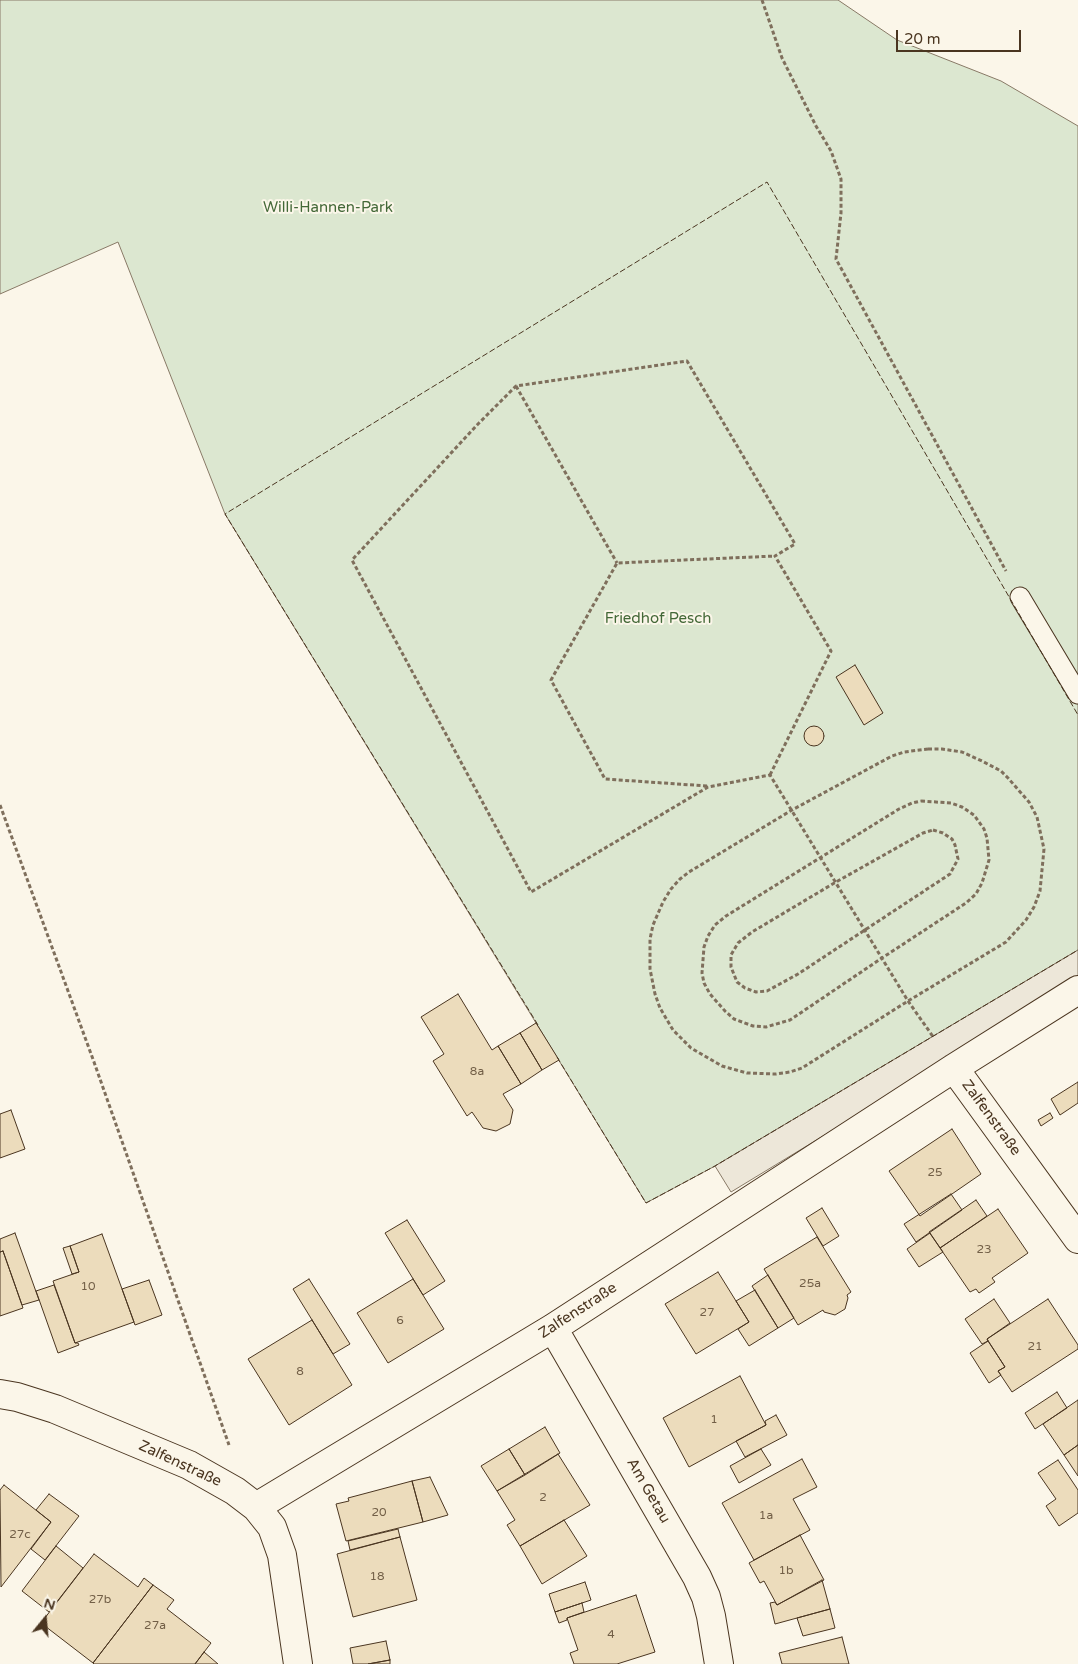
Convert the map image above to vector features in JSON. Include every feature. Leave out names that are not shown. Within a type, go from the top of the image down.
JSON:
[{"type":"street","points":[[954,1068],[1078,990]]},
{"type":"street","name":"Zalfenstraße","points":[[0,1394],[17,1397],[55,1409],[189,1465],[235,1491],[256,1507],[553,1328],[954,1068],[1078,1239]]},
{"type":"street","name":"Am Getau","points":[[553,1328],[697,1577],[711,1616],[719,1664]]},
{"type":"street","points":[[256,1507],[272,1527],[282,1555],[298,1664]]},
{"type":"lane","points":[[1020,597],[1078,694]]},
{"type":"path","points":[[762,0],[782,58],[816,126],[831,151],[841,179],[841,213],[836,259],[1020,597]]},
{"type":"path","points":[[618,563],[775,556],[795,544],[687,361],[516,386],[478,424],[352,560],[531,892],[708,786]]},
{"type":"path","points":[[516,386],[618,563]]},
{"type":"path","points":[[770,775],[831,651],[775,556]]},
{"type":"path","points":[[618,563],[551,680],[604,779],[708,786],[770,775]]},
{"type":"path","points":[[928,749],[962,752],[978,758],[1001,771],[1029,802],[1037,817],[1044,849],[1040,891],[1034,907],[1021,927],[1006,942],[908,1000],[802,1068],[776,1074],[747,1073],[722,1066],[691,1048],[667,1022],[655,994],[650,969],[649,953],[653,926],[667,895],[680,879],[792,810],[892,756],[904,752],[928,749]]},
{"type":"path","points":[[770,775],[908,1000],[954,1068]]},
{"type":"path","points":[[921,801],[951,803],[962,807],[980,821],[987,838],[989,860],[982,883],[976,894],[966,903],[882,958],[796,1016],[778,1025],[766,1027],[743,1023],[725,1012],[710,994],[704,983],[702,973],[702,960],[708,936],[726,916],[899,809],[921,801]]},
{"type":"path","points":[[0,805],[94,1062],[229,1445]]},
{"type":"path","points":[[933,830],[943,833],[952,839],[958,858],[950,874],[798,974],[767,991],[756,992],[744,988],[737,982],[731,967],[731,955],[738,942],[836,882],[923,833],[933,830]]},
{"type":"green space","points":[[0,0],[838,0],[897,40],[1001,81],[1078,126],[1078,950],[715,1166],[646,1203],[225,514],[118,242],[0,294]]},
{"type":"shaded area","points":[[1078,950],[1078,981],[731,1192],[715,1166]]},
{"type":"building","points":[[855,665],[883,713],[864,725],[836,677]]},
{"type":"building","points":[[814,726],[821,729],[824,736],[821,743],[814,746],[807,743],[804,736],[807,729]]},
{"type":"building","points":[[458,994],[492,1050],[498,1046],[521,1084],[503,1094],[513,1110],[510,1124],[496,1131],[483,1128],[472,1112],[467,1116],[433,1061],[444,1054],[421,1017]]},
{"type":"building","points":[[536,1023],[559,1060],[542,1070],[520,1033]]},
{"type":"building","points":[[520,1033],[542,1070],[521,1084],[498,1046]]},
{"type":"building","points":[[1078,1082],[1078,1103],[1060,1115],[1051,1099]]},
{"type":"building","points":[[11,1110],[25,1149],[0,1158],[0,1114]]},
{"type":"building","points":[[1050,1113],[1053,1118],[1041,1126],[1038,1120]]},
{"type":"building","points":[[952,1129],[981,1174],[920,1216],[889,1171]]},
{"type":"building","points":[[951,1194],[962,1210],[916,1242],[904,1224]]},
{"type":"building","points":[[976,1200],[987,1216],[940,1248],[929,1232]]},
{"type":"building","points":[[822,1208],[839,1236],[823,1246],[806,1218]]},
{"type":"building","points":[[998,1209],[1028,1253],[992,1278],[995,1282],[979,1293],[976,1289],[970,1292],[940,1248]]},
{"type":"building","points":[[407,1220],[445,1281],[423,1295],[385,1233]]},
{"type":"building","points":[[15,1233],[39,1300],[22,1305],[3,1251],[0,1252],[0,1239]]},
{"type":"building","points":[[930,1233],[943,1252],[919,1267],[907,1249]]},
{"type":"building","points":[[102,1234],[134,1322],[75,1343],[53,1281],[79,1272],[70,1246]]},
{"type":"building","points":[[817,1237],[851,1292],[847,1295],[845,1309],[835,1315],[823,1310],[798,1325],[764,1269]]},
{"type":"building","points":[[70,1246],[79,1272],[72,1274],[63,1248]]},
{"type":"building","points":[[3,1251],[23,1308],[0,1316],[0,1252]]},
{"type":"building","points":[[718,1272],[749,1322],[696,1354],[665,1304]]},
{"type":"building","points":[[768,1275],[794,1318],[778,1328],[752,1286]]},
{"type":"building","points":[[309,1279],[350,1344],[333,1354],[293,1289]]},
{"type":"building","points":[[413,1279],[444,1329],[388,1363],[357,1313]]},
{"type":"building","points":[[149,1280],[162,1315],[135,1325],[122,1289]]},
{"type":"building","points":[[54,1285],[75,1343],[79,1345],[58,1353],[36,1291]]},
{"type":"building","points":[[755,1290],[778,1328],[749,1346],[738,1329],[749,1322],[736,1301]]},
{"type":"building","points":[[994,1299],[1010,1323],[982,1344],[965,1319]]},
{"type":"building","points":[[1048,1299],[1078,1345],[1078,1349],[1012,1392],[998,1371],[1005,1367],[987,1339]]},
{"type":"building","points":[[312,1320],[352,1385],[289,1425],[248,1359]]},
{"type":"building","points":[[988,1341],[1005,1367],[998,1371],[1001,1375],[989,1383],[970,1353]]},
{"type":"building","points":[[740,1376],[766,1425],[689,1467],[663,1418]]},
{"type":"building","points":[[1057,1392],[1067,1408],[1035,1429],[1025,1413]]},
{"type":"building","points":[[1078,1400],[1078,1445],[1064,1455],[1043,1424]]},
{"type":"building","points":[[776,1415],[787,1435],[745,1457],[736,1441],[766,1425],[765,1421]]},
{"type":"building","points":[[545,1427],[560,1453],[525,1475],[509,1449]]},
{"type":"building","points":[[1078,1445],[1078,1476],[1064,1455]]},
{"type":"building","points":[[509,1449],[525,1475],[497,1491],[481,1466]]},
{"type":"building","points":[[761,1449],[771,1465],[739,1483],[730,1466]]},
{"type":"building","points":[[558,1454],[590,1505],[520,1546],[507,1525],[515,1520],[497,1491]]},
{"type":"building","points":[[802,1459],[817,1487],[793,1499],[810,1530],[754,1560],[722,1503]]},
{"type":"building","points":[[1058,1460],[1078,1490],[1078,1513],[1059,1526],[1046,1506],[1056,1499],[1038,1473]]},
{"type":"building","points":[[430,1477],[448,1515],[423,1522],[412,1481]]},
{"type":"building","points":[[412,1481],[423,1522],[346,1541],[336,1504],[349,1501],[348,1498]]},
{"type":"building","points":[[4,1485],[51,1522],[1,1587],[0,1490]]},
{"type":"building","points":[[49,1494],[79,1516],[45,1560],[31,1549],[51,1522],[36,1510]]},
{"type":"building","points":[[564,1520],[587,1556],[542,1584],[520,1546]]},
{"type":"building","points":[[398,1529],[400,1537],[350,1550],[348,1541]]},
{"type":"building","points":[[800,1535],[824,1580],[777,1605],[764,1581],[760,1583],[749,1563]]},
{"type":"building","points":[[400,1537],[417,1600],[353,1617],[337,1554]]},
{"type":"building","points":[[56,1546],[83,1568],[49,1612],[22,1591]]},
{"type":"building","points":[[94,1554],[138,1587],[144,1578],[153,1585],[93,1663],[41,1623]]},
{"type":"building","points":[[822,1580],[830,1609],[775,1624],[770,1603],[775,1602],[777,1605]]},
{"type":"building","points":[[585,1582],[591,1600],[555,1612],[549,1594]]},
{"type":"building","points":[[153,1585],[174,1600],[167,1609],[211,1643],[195,1664],[94,1664],[93,1663]]},
{"type":"building","points":[[636,1595],[655,1652],[617,1664],[574,1664],[570,1653],[578,1650],[567,1618]]},
{"type":"building","points":[[582,1603],[584,1612],[559,1623],[555,1612]]},
{"type":"building","points":[[830,1609],[835,1628],[803,1636],[797,1618]]},
{"type":"building","points":[[842,1637],[849,1664],[782,1664],[779,1653]]},
{"type":"building","points":[[386,1641],[390,1660],[368,1664],[353,1664],[350,1648]]},
{"type":"building","points":[[204,1652],[218,1664],[195,1664]]},
{"type":"building","points":[[390,1660],[390,1664],[368,1664]]},
{"type":"fence","points":[[538,1025],[225,514],[767,182],[1078,715]]},
{"type":"fence","points":[[557,1057],[646,1203],[715,1166],[1078,950]]},
{"type":"park label","name":"Willi-Hannen-Park","points":[[328,208]]},
{"type":"park label","name":"Friedhof Pesch","points":[[658,619]]}]
